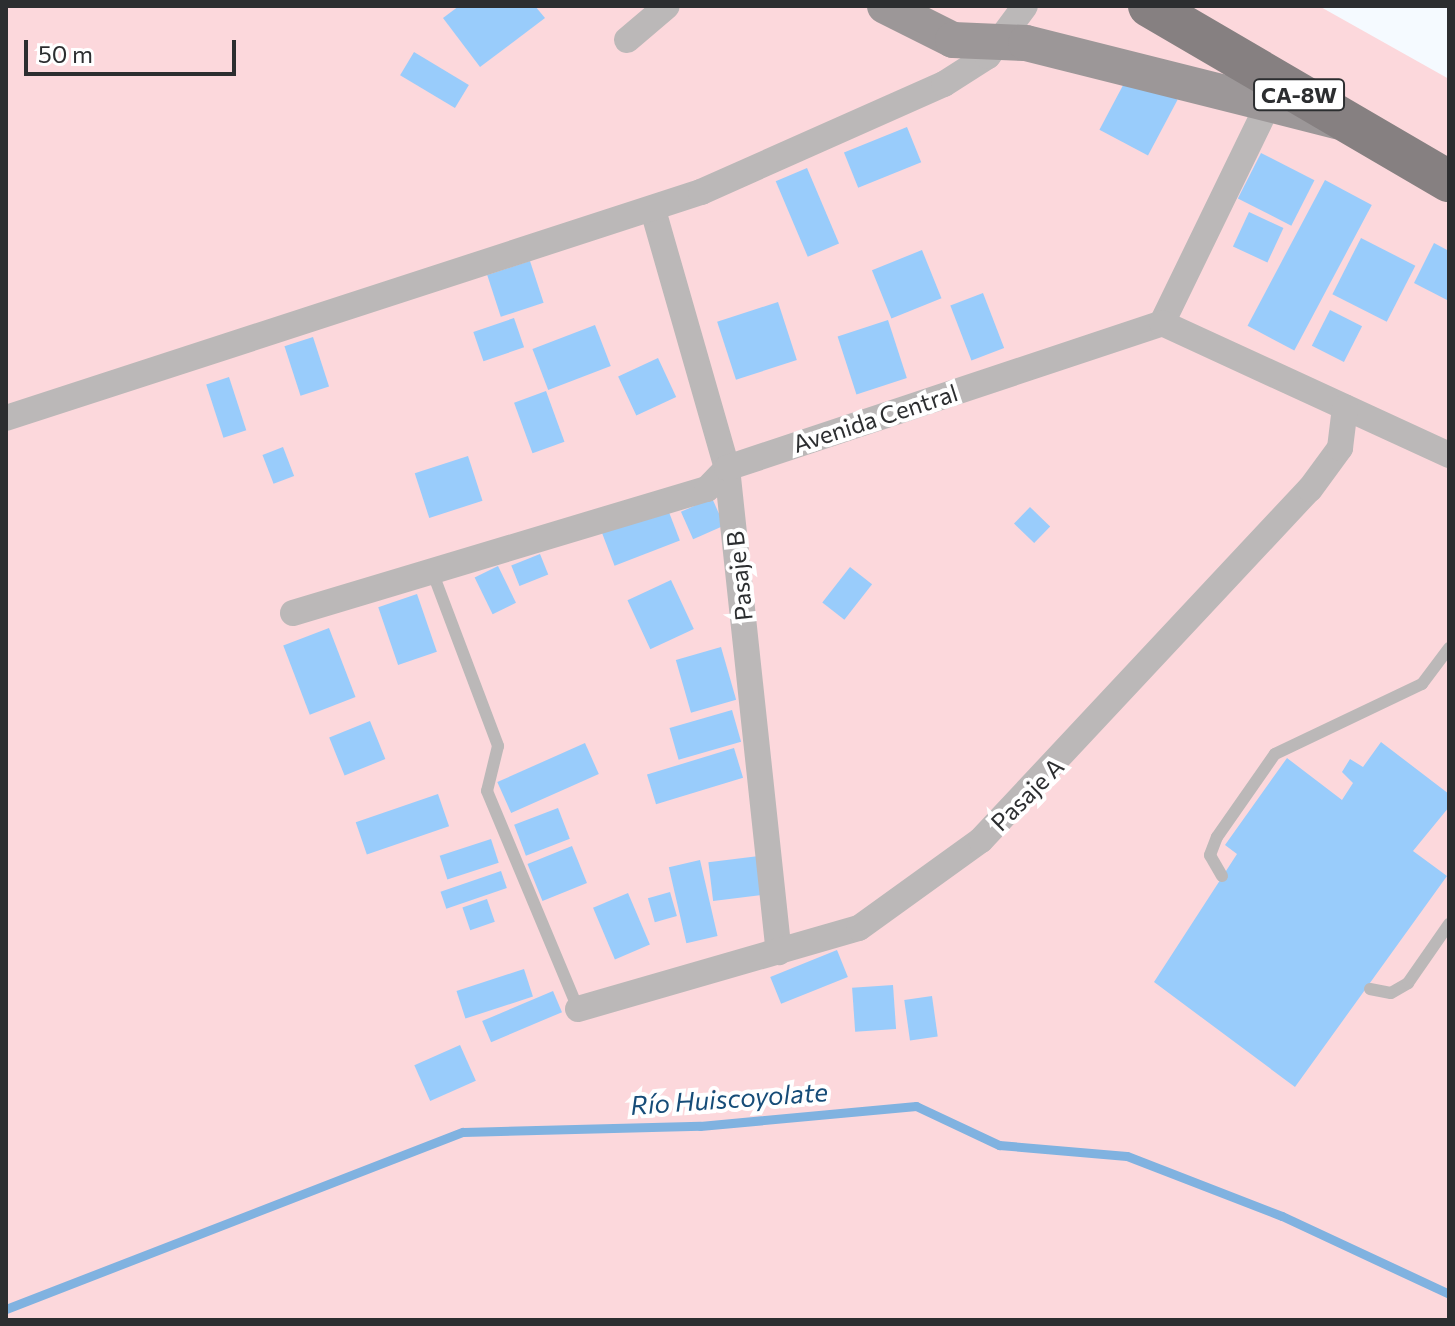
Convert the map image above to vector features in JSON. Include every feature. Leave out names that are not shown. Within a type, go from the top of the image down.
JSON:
[{"type":"main road","name":"CA-8W","points":[[1149,6],[1449,181]]},
{"type":"street","points":[[627,40],[667,6]]},
{"type":"street","points":[[885,6],[953,40],[1004,40],[1267,107],[1346,122]]},
{"type":"street","points":[[6,418],[653,210],[944,84],[1004,40],[1025,6]]},
{"type":"street","points":[[1267,107],[1162,323],[1449,455]]},
{"type":"street","name":"Pasaje B","points":[[653,210],[727,468],[779,952]]},
{"type":"street","name":"Avenida Central","points":[[293,613],[707,489],[727,468],[1162,323]]},
{"type":"street","name":"Pasaje A","points":[[578,1009],[859,928],[981,840],[1310,489],[1340,448],[1345,407]]},
{"type":"lane","points":[[432,571],[498,746],[487,791],[578,1009]]},
{"type":"lane","points":[[1222,876],[1210,855],[1217,837],[1275,754],[1422,684],[1449,648]]},
{"type":"lane","points":[[1370,989],[1391,993],[1408,983],[1449,924]]},
{"type":"shaded area","points":[[6,6],[1319,6],[1449,79],[1449,1320],[6,1320]]},
{"type":"building","points":[[459,6],[535,6],[545,18],[480,67],[443,18]]},
{"type":"building","points":[[414,52],[469,85],[455,108],[400,75]]},
{"type":"building","points":[[1129,74],[1178,100],[1148,155],[1099,130]]},
{"type":"building","points":[[907,127],[921,162],[858,188],[844,152]]},
{"type":"building","points":[[1261,153],[1314,180],[1291,226],[1238,198]]},
{"type":"building","points":[[807,168],[839,243],[808,257],[776,181]]},
{"type":"building","points":[[1325,180],[1372,205],[1294,351],[1248,326]]},
{"type":"building","points":[[1249,212],[1283,228],[1267,262],[1233,246]]},
{"type":"building","points":[[1361,238],[1415,266],[1387,322],[1332,294]]},
{"type":"building","points":[[1434,243],[1449,251],[1447,300],[1414,283]]},
{"type":"building","points":[[922,250],[941,298],[891,318],[872,270]]},
{"type":"building","points":[[530,261],[544,303],[501,317],[487,275]]},
{"type":"building","points":[[983,293],[1004,348],[971,361],[950,306]]},
{"type":"building","points":[[778,302],[797,360],[736,380],[717,322]]},
{"type":"building","points":[[1330,310],[1362,326],[1344,362],[1312,346]]},
{"type":"building","points":[[514,318],[524,347],[483,361],[473,332]]},
{"type":"building","points":[[888,320],[907,378],[856,394],[838,336]]},
{"type":"building","points":[[595,325],[611,366],[548,390],[532,349]]},
{"type":"building","points":[[313,337],[329,386],[301,396],[284,346]]},
{"type":"building","points":[[658,358],[676,397],[636,416],[618,377]]},
{"type":"building","points":[[229,377],[246,430],[223,438],[206,384]]},
{"type":"building","points":[[546,391],[564,442],[533,453],[514,403]]},
{"type":"building","points":[[283,447],[294,476],[274,484],[262,455]]},
{"type":"building","points":[[468,456],[483,501],[429,518],[415,473]]},
{"type":"building","points":[[712,498],[724,525],[693,539],[681,512]]},
{"type":"building","points":[[667,507],[680,541],[615,566],[602,532]]},
{"type":"building","points":[[1030,507],[1050,526],[1034,543],[1014,524]]},
{"type":"building","points":[[540,554],[548,574],[519,586],[511,566]]},
{"type":"building","points":[[498,566],[516,603],[493,614],[475,577]]},
{"type":"building","points":[[850,567],[872,584],[844,620],[822,602]]},
{"type":"building","points":[[671,580],[694,629],[650,649],[627,600]]},
{"type":"building","points":[[417,594],[437,652],[398,665],[378,607]]},
{"type":"building","points":[[329,628],[356,697],[310,715],[283,646]]},
{"type":"building","points":[[721,647],[736,700],[691,713],[676,660]]},
{"type":"building","points":[[732,710],[741,742],[679,760],[670,728]]},
{"type":"building","points":[[370,721],[385,759],[345,775],[329,737]]},
{"type":"building","points":[[1381,742],[1449,794],[1449,807],[1413,851],[1447,876],[1295,1087],[1154,982],[1237,854],[1225,845],[1287,758],[1342,800],[1353,783],[1342,772],[1350,759],[1363,767]]},
{"type":"building","points":[[585,743],[599,774],[511,813],[497,782]]},
{"type":"building","points":[[734,748],[743,778],[656,804],[647,775]]},
{"type":"building","points":[[438,794],[449,826],[367,854],[356,822]]},
{"type":"building","points":[[558,808],[570,839],[526,856],[514,825]]},
{"type":"building","points":[[491,839],[499,863],[447,879],[440,856]]},
{"type":"building","points":[[572,846],[587,883],[542,901],[527,864]]},
{"type":"building","points":[[759,856],[764,895],[713,901],[708,862]]},
{"type":"building","points":[[700,860],[718,936],[686,943],[669,867]]},
{"type":"building","points":[[501,871],[507,888],[446,909],[440,892]]},
{"type":"building","points":[[670,892],[677,916],[655,922],[648,898]]},
{"type":"building","points":[[628,893],[650,945],[615,959],[593,908]]},
{"type":"building","points":[[487,899],[495,922],[470,930],[462,907]]},
{"type":"building","points":[[837,950],[848,977],[781,1004],[770,977]]},
{"type":"building","points":[[524,969],[533,997],[465,1019],[456,991]]},
{"type":"building","points":[[893,985],[896,1029],[855,1032],[852,988]]},
{"type":"building","points":[[553,991],[562,1012],[491,1042],[482,1021]]},
{"type":"building","points":[[932,996],[938,1037],[910,1040],[904,1000]]},
{"type":"building","points":[[460,1045],[476,1081],[430,1101],[414,1065]]},
{"type":"waterway","name":"Río Huiscoyolate","points":[[6,1309],[463,1132],[700,1126],[916,1106],[999,1145],[1127,1156],[1282,1216],[1449,1294]]}]
